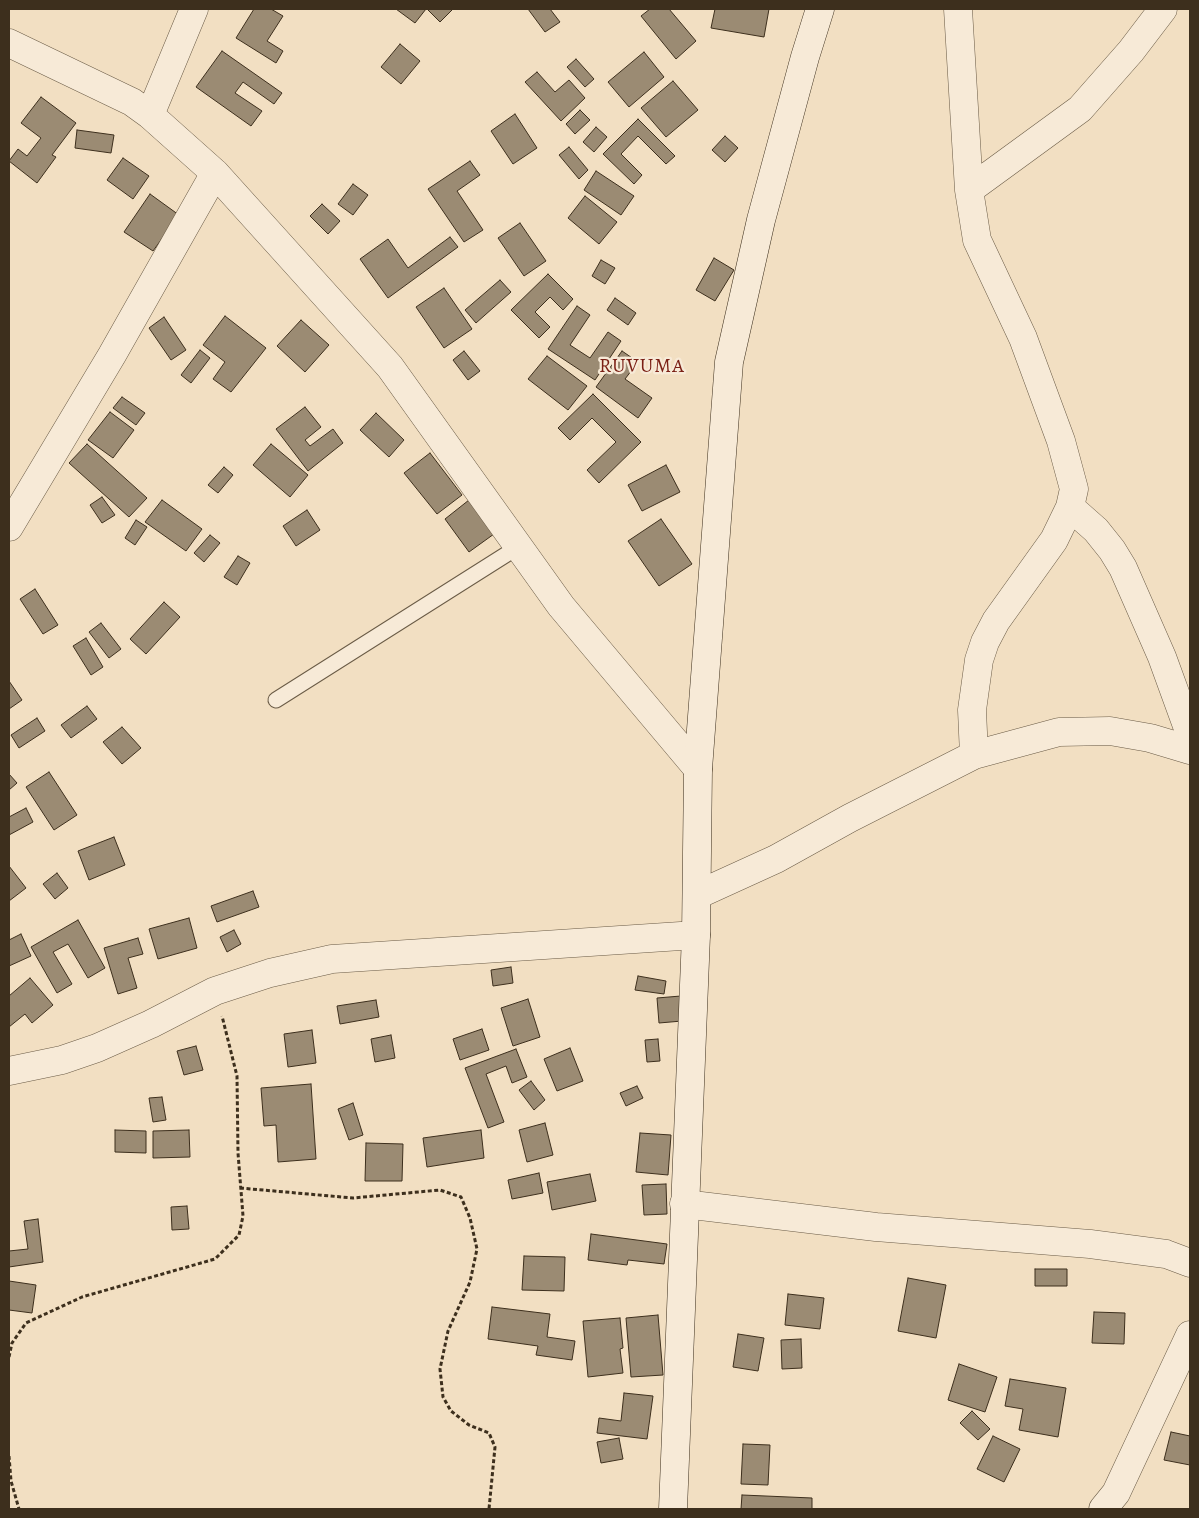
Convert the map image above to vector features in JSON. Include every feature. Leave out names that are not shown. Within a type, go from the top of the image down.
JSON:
[{"type":"street","points":[[150,115],[194,9]]},
{"type":"street","points":[[673,1509],[696,935],[698,769],[729,362],[761,220],[805,57],[820,9]]},
{"type":"street","points":[[958,9],[969,190],[977,240],[1023,338],[1064,449],[1074,489],[1070,507],[1054,540],[996,621],[985,642],[979,660],[972,710],[974,756]]},
{"type":"street","points":[[969,190],[1080,109],[1131,51],[1163,9]]},
{"type":"street","points":[[9,43],[132,102],[150,115],[215,173],[390,367],[561,606],[698,769]]},
{"type":"street","points":[[9,527],[112,355],[215,173]]},
{"type":"street","points":[[1070,507],[1096,530],[1123,568],[1162,657],[1190,734]]},
{"type":"street","points":[[697,895],[776,859],[850,818],[974,756],[1059,732],[1110,731],[1150,738],[1190,750]]},
{"type":"street","points":[[9,1071],[62,1060],[97,1048],[215,991],[270,973],[332,959],[696,935]]},
{"type":"street","points":[[684,1204],[876,1227],[1090,1244],[1166,1254],[1190,1263]]},
{"type":"street","points":[[1103,1509],[1116,1493],[1190,1335]]},
{"type":"lane","points":[[276,700],[518,547]]},
{"type":"path","points":[[9,1356],[12,1344],[26,1323],[82,1297],[215,1259],[239,1235],[243,1216],[238,1153],[238,1076],[215,991]]},
{"type":"path","points":[[240,1188],[353,1198],[440,1190],[460,1197],[470,1218],[477,1249],[470,1282],[448,1331],[440,1369],[443,1398],[451,1412],[468,1425],[489,1433],[495,1447],[489,1509]]},
{"type":"path","points":[[9,1456],[18,1509]]},
{"type":"building","points":[[254,9],[271,9],[283,16],[267,41],[283,51],[276,63],[236,38]]},
{"type":"building","points":[[396,9],[426,9],[415,23]]},
{"type":"building","points":[[427,9],[453,9],[440,22]]},
{"type":"building","points":[[528,9],[550,9],[560,22],[545,32]]},
{"type":"building","points":[[650,9],[669,9],[696,41],[676,59],[641,16]]},
{"type":"building","points":[[715,9],[769,9],[764,37],[711,28]]},
{"type":"building","points":[[400,44],[420,61],[401,84],[381,67]]},
{"type":"building","points":[[222,51],[282,93],[274,104],[243,82],[235,93],[262,111],[251,126],[196,87]]},
{"type":"building","points":[[644,52],[664,77],[629,107],[608,82]]},
{"type":"building","points":[[576,59],[594,79],[585,87],[567,67]]},
{"type":"building","points":[[537,72],[555,92],[569,80],[585,98],[561,121],[525,82]]},
{"type":"building","points":[[673,81],[698,110],[666,137],[641,108]]},
{"type":"building","points":[[41,97],[76,123],[52,155],[56,157],[37,183],[9,161],[18,149],[27,156],[41,138],[21,123]]},
{"type":"building","points":[[580,110],[590,120],[575,134],[566,124]]},
{"type":"building","points":[[515,114],[537,148],[513,164],[491,131]]},
{"type":"building","points":[[638,119],[675,156],[666,164],[638,136],[621,154],[642,175],[634,184],[603,154]]},
{"type":"building","points":[[596,127],[607,137],[594,152],[583,142]]},
{"type":"building","points":[[77,130],[114,135],[111,153],[75,148]]},
{"type":"building","points":[[725,136],[738,148],[725,162],[712,150]]},
{"type":"building","points":[[569,147],[588,170],[579,179],[559,155]]},
{"type":"building","points":[[123,158],[149,176],[133,199],[107,180]]},
{"type":"building","points":[[470,161],[480,175],[457,191],[483,230],[464,242],[428,189]]},
{"type":"building","points":[[596,171],[634,196],[621,215],[584,190]]},
{"type":"building","points":[[353,184],[368,195],[353,215],[338,204]]},
{"type":"building","points":[[150,194],[179,215],[153,251],[124,232]]},
{"type":"building","points":[[585,196],[617,222],[599,244],[568,218]]},
{"type":"building","points":[[322,204],[340,221],[328,234],[310,216]]},
{"type":"building","points":[[520,223],[546,261],[524,276],[498,238]]},
{"type":"building","points":[[450,237],[458,247],[388,298],[360,259],[388,239],[408,268]]},
{"type":"building","points":[[714,258],[734,270],[715,301],[696,290]]},
{"type":"building","points":[[601,260],[615,268],[605,284],[592,276]]},
{"type":"building","points":[[548,274],[573,299],[563,310],[550,297],[535,312],[550,327],[539,338],[511,310]]},
{"type":"building","points":[[500,280],[511,292],[476,323],[465,310]]},
{"type":"building","points":[[444,288],[472,329],[444,348],[416,307]]},
{"type":"building","points":[[615,298],[636,313],[628,325],[607,310]]},
{"type":"building","points":[[577,306],[590,315],[570,345],[590,358],[608,332],[621,341],[595,380],[548,349]]},
{"type":"building","points":[[225,316],[266,348],[231,392],[213,379],[225,362],[203,345]]},
{"type":"building","points":[[164,317],[186,350],[171,360],[149,328]]},
{"type":"building","points":[[301,320],[329,345],[305,372],[277,346]]},
{"type":"building","points":[[200,350],[210,358],[191,383],[181,375]]},
{"type":"building","points":[[464,351],[480,371],[468,380],[453,360]]},
{"type":"building","points":[[622,351],[638,362],[625,379],[652,398],[638,418],[596,387]]},
{"type":"building","points":[[547,356],[587,386],[568,410],[528,379]]},
{"type":"building","points":[[593,394],[641,442],[599,483],[587,470],[616,442],[592,418],[570,440],[558,428]]},
{"type":"building","points":[[122,397],[145,413],[136,425],[113,408]]},
{"type":"building","points":[[305,407],[321,427],[305,440],[310,446],[333,429],[343,443],[308,471],[276,429]]},
{"type":"building","points":[[110,412],[134,430],[113,458],[88,440]]},
{"type":"building","points":[[376,413],[404,440],[389,457],[360,430]]},
{"type":"building","points":[[87,444],[147,498],[129,517],[69,463]]},
{"type":"building","points":[[271,444],[308,475],[290,497],[253,465]]},
{"type":"building","points":[[430,453],[462,495],[437,514],[404,473]]},
{"type":"building","points":[[666,465],[680,492],[642,511],[628,485]]},
{"type":"building","points":[[224,467],[233,475],[218,493],[208,485]]},
{"type":"building","points":[[102,497],[115,515],[102,523],[90,505]]},
{"type":"building","points":[[162,500],[202,529],[186,551],[145,522]]},
{"type":"building","points":[[469,500],[494,534],[469,552],[445,519]]},
{"type":"building","points":[[307,510],[320,530],[296,546],[283,526]]},
{"type":"building","points":[[661,519],[692,564],[659,586],[628,541]]},
{"type":"building","points":[[136,520],[147,527],[135,545],[125,538]]},
{"type":"building","points":[[210,535],[220,543],[204,562],[194,553]]},
{"type":"building","points":[[238,556],[250,563],[237,585],[224,577]]},
{"type":"building","points":[[35,589],[58,625],[43,634],[20,599]]},
{"type":"building","points":[[164,602],[180,617],[146,654],[130,639]]},
{"type":"building","points":[[101,623],[121,649],[109,658],[89,632]]},
{"type":"building","points":[[86,638],[103,667],[91,675],[73,646]]},
{"type":"building","points":[[9,681],[22,700],[9,709]]},
{"type":"building","points":[[87,706],[97,719],[71,738],[61,725]]},
{"type":"building","points":[[37,718],[45,731],[19,748],[11,735]]},
{"type":"building","points":[[122,727],[141,748],[122,764],[103,742]]},
{"type":"building","points":[[49,772],[77,815],[54,830],[26,787]]},
{"type":"building","points":[[9,774],[17,783],[9,790]]},
{"type":"building","points":[[26,808],[33,822],[9,835],[9,817]]},
{"type":"building","points":[[114,837],[125,865],[89,880],[78,851]]},
{"type":"building","points":[[9,866],[26,888],[9,901]]},
{"type":"building","points":[[57,873],[68,888],[55,899],[43,884]]},
{"type":"building","points":[[253,891],[259,907],[217,922],[211,906]]},
{"type":"building","points":[[189,918],[197,948],[158,959],[149,929]]},
{"type":"building","points":[[78,920],[105,968],[88,978],[68,944],[53,952],[72,984],[57,993],[31,947]]},
{"type":"building","points":[[234,930],[241,944],[227,952],[220,937]]},
{"type":"building","points":[[21,934],[31,956],[9,966],[9,940]]},
{"type":"building","points":[[138,938],[143,954],[128,958],[137,988],[118,994],[104,948]]},
{"type":"building","points":[[511,967],[513,983],[493,986],[491,970]]},
{"type":"building","points":[[638,976],[666,981],[664,994],[635,990]]},
{"type":"building","points":[[30,978],[53,1005],[32,1023],[25,1014],[9,1027],[9,996]]},
{"type":"building","points":[[681,996],[682,1021],[659,1023],[657,998]]},
{"type":"building","points":[[528,999],[540,1037],[513,1046],[501,1008]]},
{"type":"building","points":[[376,1000],[379,1017],[340,1024],[337,1006]]},
{"type":"building","points":[[482,1029],[489,1050],[460,1060],[453,1039]]},
{"type":"building","points":[[312,1030],[316,1063],[288,1067],[284,1034]]},
{"type":"building","points":[[391,1035],[395,1058],[375,1062],[371,1039]]},
{"type":"building","points":[[658,1039],[660,1061],[647,1062],[645,1040]]},
{"type":"building","points":[[196,1046],[203,1070],[184,1075],[177,1051]]},
{"type":"building","points":[[570,1048],[583,1081],[557,1091],[544,1059]]},
{"type":"building","points":[[516,1049],[527,1077],[512,1083],[506,1066],[486,1074],[504,1122],[488,1128],[465,1068]]},
{"type":"building","points":[[531,1081],[545,1100],[534,1110],[519,1090]]},
{"type":"building","points":[[311,1084],[316,1159],[278,1162],[276,1125],[264,1126],[261,1088]]},
{"type":"building","points":[[637,1086],[643,1098],[626,1106],[620,1093]]},
{"type":"building","points":[[162,1097],[166,1120],[153,1122],[149,1098]]},
{"type":"building","points":[[353,1103],[363,1135],[349,1140],[338,1109]]},
{"type":"building","points":[[545,1123],[553,1155],[527,1162],[519,1130]]},
{"type":"building","points":[[115,1130],[146,1131],[146,1153],[115,1152]]},
{"type":"building","points":[[189,1130],[190,1157],[153,1158],[153,1131]]},
{"type":"building","points":[[481,1130],[484,1158],[427,1167],[423,1138]]},
{"type":"building","points":[[640,1133],[671,1135],[668,1175],[636,1172]]},
{"type":"building","points":[[366,1143],[403,1144],[402,1181],[365,1181]]},
{"type":"building","points":[[539,1173],[543,1193],[512,1199],[508,1180]]},
{"type":"building","points":[[590,1174],[596,1201],[552,1210],[547,1182]]},
{"type":"building","points":[[666,1184],[667,1214],[644,1215],[642,1185]]},
{"type":"building","points":[[187,1206],[189,1229],[172,1230],[171,1207]]},
{"type":"building","points":[[38,1219],[43,1262],[9,1267],[9,1251],[28,1249],[24,1221]]},
{"type":"building","points":[[591,1234],[667,1244],[664,1264],[628,1260],[627,1265],[588,1260]]},
{"type":"building","points":[[524,1256],[565,1257],[564,1291],[522,1290]]},
{"type":"building","points":[[1035,1269],[1067,1269],[1067,1286],[1035,1286]]},
{"type":"building","points":[[908,1278],[946,1285],[936,1338],[898,1331]]},
{"type":"building","points":[[9,1281],[36,1285],[32,1313],[9,1310]]},
{"type":"building","points":[[788,1294],[824,1298],[820,1329],[785,1325]]},
{"type":"building","points":[[492,1307],[550,1314],[547,1337],[575,1341],[572,1360],[536,1355],[538,1346],[488,1339]]},
{"type":"building","points":[[1094,1312],[1125,1313],[1124,1344],[1092,1343]]},
{"type":"building","points":[[658,1315],[663,1375],[631,1377],[626,1318]]},
{"type":"building","points":[[620,1318],[623,1348],[620,1349],[623,1373],[588,1377],[583,1321]]},
{"type":"building","points":[[738,1334],[764,1338],[758,1371],[733,1367]]},
{"type":"building","points":[[801,1339],[802,1368],[782,1369],[781,1340]]},
{"type":"building","points":[[959,1364],[997,1377],[985,1412],[948,1400]]},
{"type":"building","points":[[1010,1379],[1066,1388],[1058,1437],[1019,1430],[1023,1409],[1005,1406]]},
{"type":"building","points":[[624,1393],[653,1396],[647,1439],[597,1433],[599,1418],[621,1421]]},
{"type":"building","points":[[972,1411],[990,1429],[978,1440],[960,1423]]},
{"type":"building","points":[[1171,1432],[1190,1436],[1190,1465],[1164,1460]]},
{"type":"building","points":[[993,1436],[1020,1449],[1004,1482],[977,1469]]},
{"type":"building","points":[[619,1438],[623,1459],[601,1463],[597,1442]]},
{"type":"building","points":[[743,1444],[770,1445],[768,1485],[741,1484]]},
{"type":"building","points":[[742,1495],[812,1498],[812,1509],[741,1509]]},
{"type":"district","name":"RUVUMA","points":[[642,367]]}]
